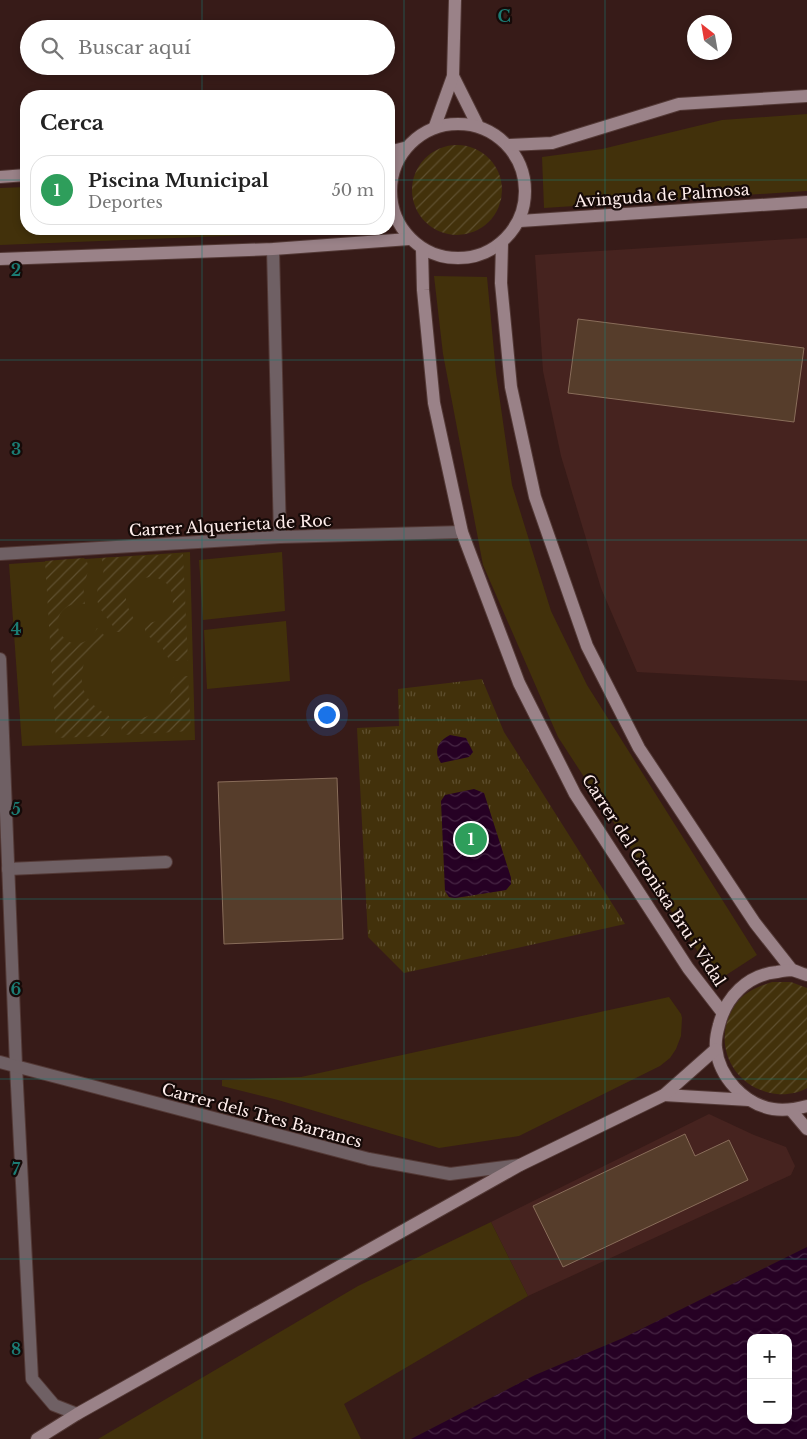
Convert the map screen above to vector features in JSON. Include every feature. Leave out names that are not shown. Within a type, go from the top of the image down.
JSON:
[{"type":"street","points":[[435,126],[453,76],[455,0]]},
{"type":"street","points":[[453,76],[477,124]]},
{"type":"street","points":[[395,150],[404,148],[435,126],[456,122],[477,124],[510,145],[552,144],[679,104],[807,96]]},
{"type":"street","points":[[395,216],[409,239],[422,249],[448,258],[477,256],[502,243],[520,221],[526,182],[510,145]]},
{"type":"street","points":[[395,167],[404,148]]},
{"type":"street","points":[[0,176],[20,175]]},
{"type":"street","name":"Avinguda de Palmosa","points":[[520,221],[807,202]]},
{"type":"street","points":[[0,258],[273,249],[409,239]]},
{"type":"street","points":[[502,243],[501,284],[511,386],[535,497],[587,646],[639,748],[755,923],[792,970]]},
{"type":"street","points":[[273,249],[280,537]]},
{"type":"street","name":"Carrer del Cronista Bru i Vidal","points":[[422,249],[423,290],[434,403],[462,532],[519,683],[575,794],[688,968],[722,1012]]},
{"type":"street","name":"Carrer Alquerieta de Roc","points":[[0,554],[280,537],[462,532]]},
{"type":"street","points":[[0,659],[4,870],[32,1379],[54,1405],[77,1414]]},
{"type":"street","points":[[4,870],[166,862]]},
{"type":"street","points":[[807,975],[792,970],[768,973],[748,982],[730,998],[722,1012],[716,1039],[716,1049],[723,1071],[738,1091],[749,1100],[772,1109],[790,1110],[807,1106]]},
{"type":"street","points":[[37,1439],[77,1414],[520,1165],[664,1095],[716,1049]]},
{"type":"street","name":"Carrer dels Tres Barrancs","points":[[0,1062],[369,1159],[450,1174],[520,1165]]},
{"type":"street","points":[[664,1095],[749,1100]]},
{"type":"street","points":[[790,1110],[807,1129]]},
{"type":"shaded area","points":[[807,238],[807,681],[637,672],[601,588],[561,456],[543,371],[535,255]]},
{"type":"shaded area","points":[[709,1114],[754,1135],[786,1147],[795,1166],[791,1175],[528,1296],[491,1222]]},
{"type":"green space","points":[[807,114],[807,191],[544,208],[542,157],[602,149],[722,120]]},
{"type":"green space","points":[[457,145],[474,148],[489,158],[499,173],[502,190],[499,207],[489,222],[474,232],[457,235],[440,232],[425,222],[415,207],[412,190],[415,173],[425,158],[440,148]]},
{"type":"green space","points":[[20,187],[20,235],[251,235],[0,245],[0,188]]},
{"type":"green space","points":[[434,276],[487,277],[496,373],[512,485],[551,611],[587,685],[757,955],[717,981],[558,737],[483,565],[443,354]]},
{"type":"green space","points":[[190,552],[195,740],[22,746],[9,564]]},
{"type":"green space","points":[[282,552],[285,611],[203,620],[199,560]]},
{"type":"green space","points":[[183,554],[188,661],[170,661],[160,644],[145,634],[145,624],[161,620],[172,611],[173,596],[169,586],[161,580],[152,577],[143,578],[134,583],[128,590],[126,600],[135,622],[128,632],[116,632],[99,607],[97,591],[104,569],[101,558]]},
{"type":"green space","points":[[84,558],[88,564],[88,573],[84,587],[85,604],[75,604],[67,607],[61,612],[58,626],[60,633],[75,644],[88,639],[97,628],[106,637],[88,652],[82,678],[85,693],[94,705],[109,716],[110,727],[104,736],[56,738],[45,561]]},
{"type":"green space","points":[[286,621],[290,681],[207,689],[204,630]]},
{"type":"green space","points":[[188,676],[191,731],[122,735],[121,722],[142,718],[158,711],[168,698],[174,677]]},
{"type":"green space","points":[[482,679],[504,732],[625,924],[404,973],[368,937],[357,728],[399,726],[398,689]],"holes":[[[484,794],[511,878],[511,884],[506,890],[455,898],[449,897]]]},
{"type":"green space","points":[[772,982],[791,982],[807,988],[807,1088],[793,1093],[777,1094],[761,1090],[747,1082],[736,1072],[729,1059],[725,1045],[725,1030],[730,1014],[739,1000],[750,991]]},
{"type":"green space","points":[[669,997],[682,1018],[681,1036],[670,1058],[660,1066],[519,1136],[439,1148],[278,1100],[222,1086],[222,1080],[301,1077]]},
{"type":"green space","points":[[491,1222],[528,1296],[344,1404],[361,1439],[98,1439],[358,1286]]},
{"type":"water","points":[[450,735],[466,738],[473,752],[469,757],[441,763],[437,750],[442,740]]},
{"type":"water","points":[[474,789],[484,793],[511,878],[511,884],[506,890],[455,898],[449,897],[445,891],[441,801],[445,795]]},
{"type":"water","points":[[807,1247],[807,1439],[411,1439],[535,1375],[623,1338]]},
{"type":"building","points":[[578,319],[804,348],[794,422],[568,393]]},
{"type":"building","points":[[337,778],[343,939],[224,944],[218,782]]},
{"type":"building","points":[[685,1134],[695,1156],[729,1140],[748,1180],[563,1267],[533,1206]]},
{"type":"place","name":"Piscina Municipal","points":[[471,839]]}]
